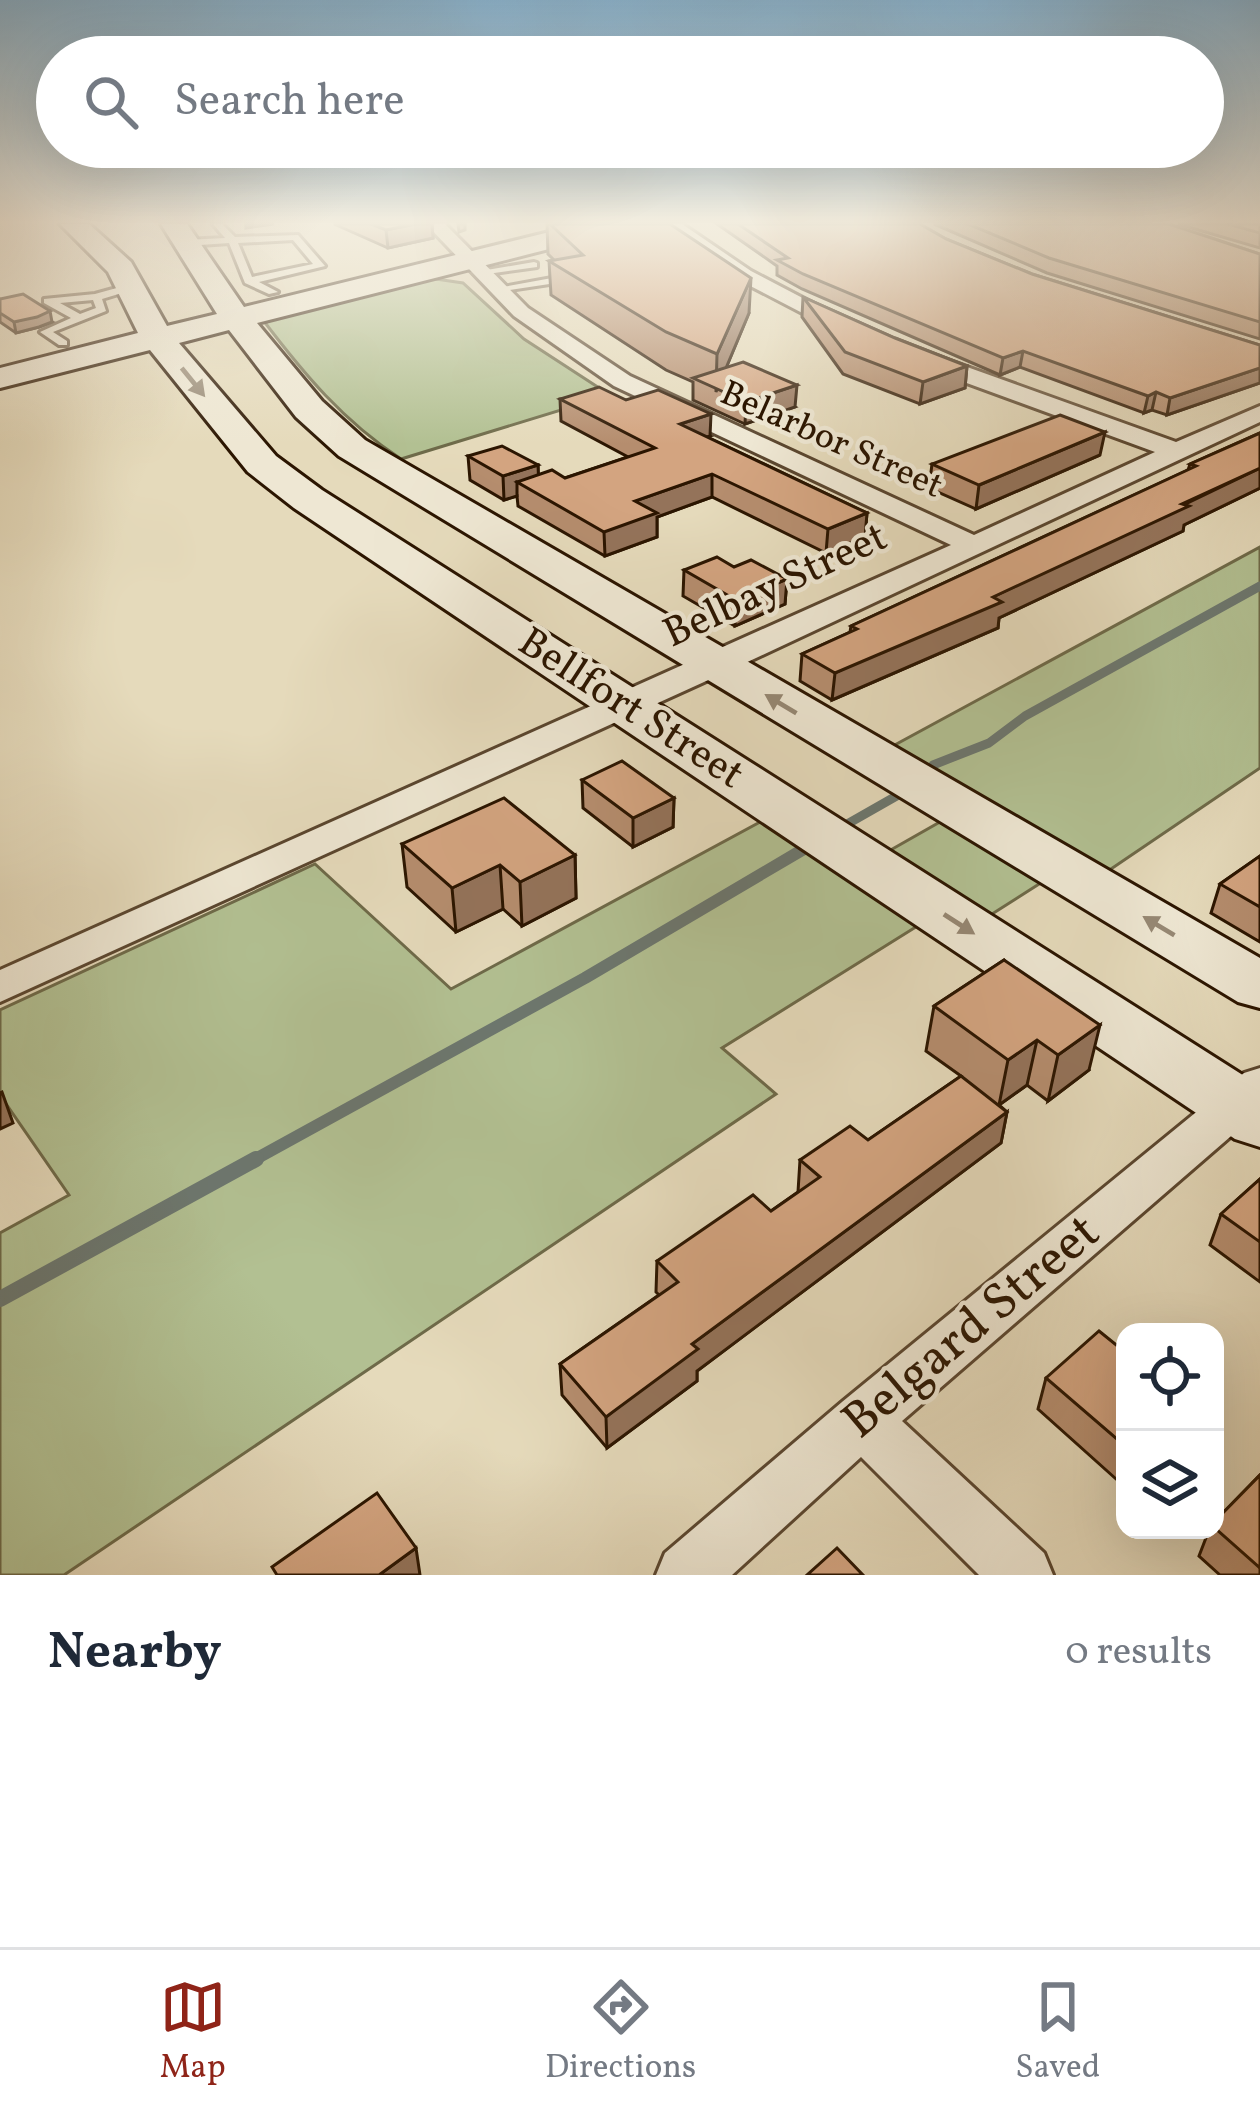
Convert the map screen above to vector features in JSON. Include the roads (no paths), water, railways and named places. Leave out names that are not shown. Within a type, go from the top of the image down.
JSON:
[{"type":"main road","name":"Bellfort Street","points":[[122,298],[123,309],[262,464],[308,500],[862,860],[1253,1103]]},
{"type":"main road","points":[[246,299],[257,298]]},
{"type":"main road","points":[[0,358],[123,309],[257,298]]},
{"type":"main road","name":"Bellfort Street","points":[[246,299],[309,409],[352,448],[1260,986]]},
{"type":"main road","points":[[0,378],[123,309]]},
{"type":"main road","points":[[227,424],[309,409]]},
{"type":"main road","points":[[308,500],[392,474]]},
{"type":"street","name":"Belarbor Street","points":[[508,298],[545,332],[622,381],[974,545]]},
{"type":"street","points":[[789,298],[872,339]]},
{"type":"street","points":[[906,352],[1176,451]]},
{"type":"street","name":"Belbay Street","points":[[0,987],[1260,413]]},
{"type":"street","name":"Belgard Street","points":[[687,1575],[862,1420],[1253,1103]]},
{"type":"street","points":[[862,1420],[1022,1575]]},
{"type":"lane","points":[[48,301],[123,309],[102,309],[71,330],[61,306],[48,301]]},
{"type":"waterway","points":[[929,778],[933,765],[989,743],[1025,716],[1260,586]]},
{"type":"waterway","points":[[835,831],[907,790]]},
{"type":"waterway","points":[[250,1162],[585,978],[814,843]]},
{"type":"waterway","points":[[0,1299],[256,1159]]}]
